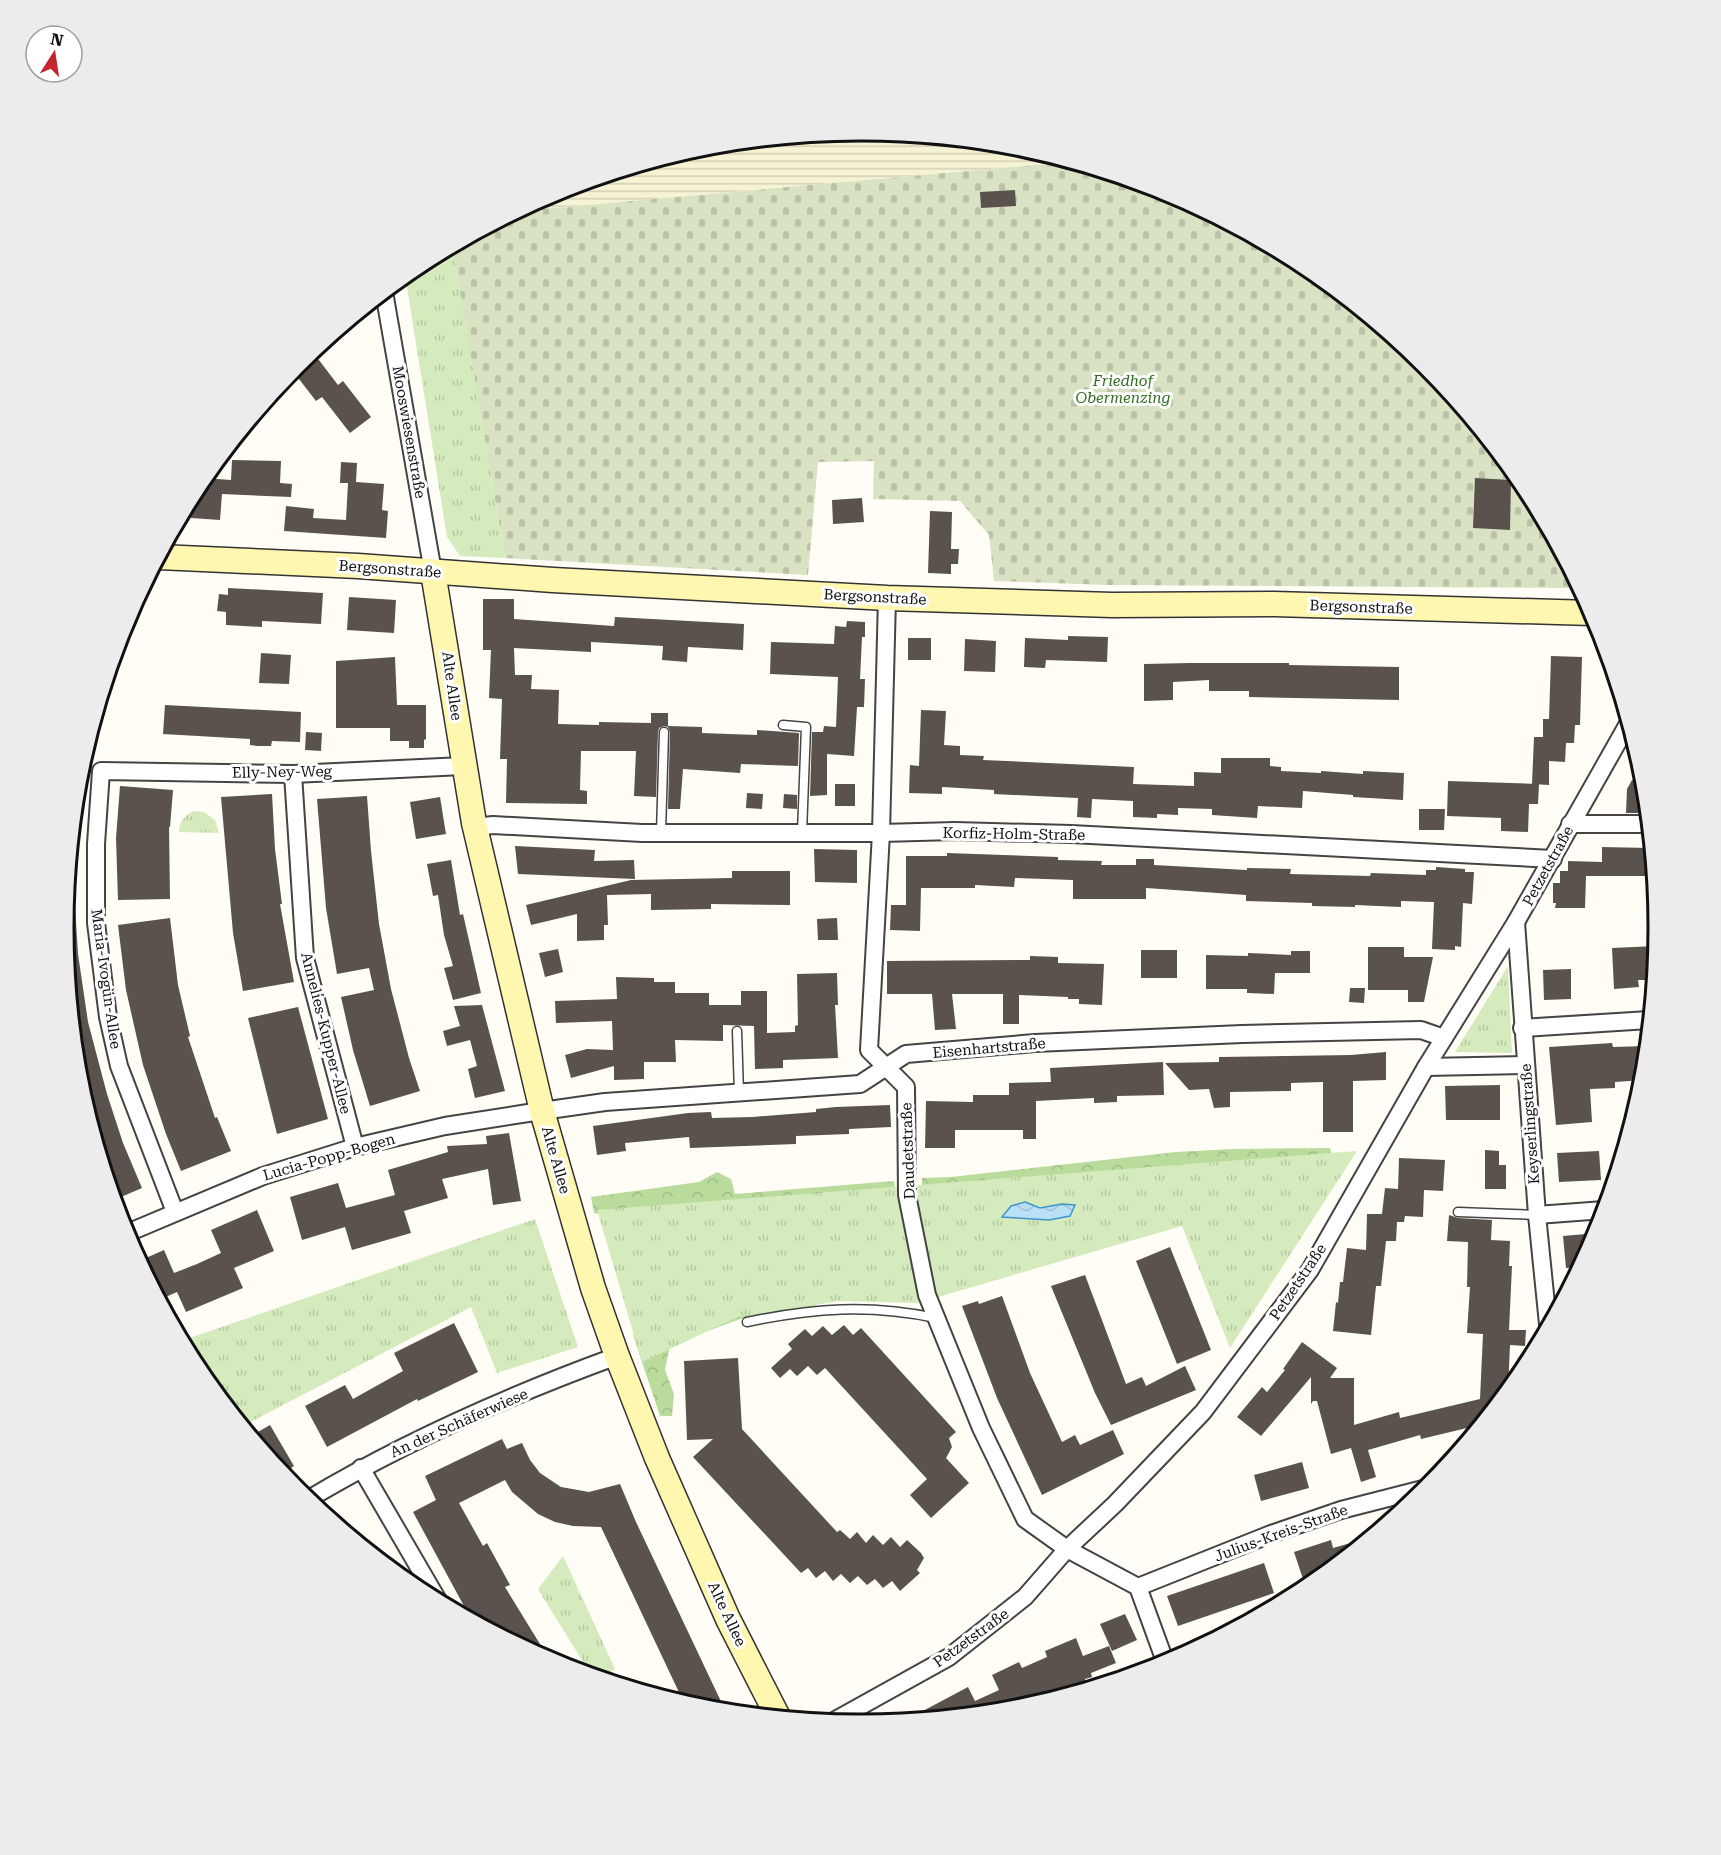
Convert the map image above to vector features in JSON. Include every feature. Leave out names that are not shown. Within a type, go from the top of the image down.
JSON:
[{"type":"street","name":"Mooswiesenstraße","points":[[385,300],[433,572]]},
{"type":"street","name":"Bergsonstraße","points":[[167,557],[887,598],[1112,605],[1274,604],[1582,613]]},
{"type":"street","name":"Alte Allee","points":[[433,572],[475,827],[542,1111],[593,1288],[616,1356],[657,1458],[728,1619],[774,1710]]},
{"type":"street","name":"Daudetstraße","points":[[887,598],[881,833],[869,1050],[906,1087],[907,1195],[927,1295],[981,1428],[1025,1519],[1067,1549],[1138,1587]]},
{"type":"street","name":"Petzetstraße","points":[[847,1714],[949,1657],[1025,1597],[1067,1549],[1115,1504],[1203,1412],[1310,1270],[1426,1067],[1516,922],[1623,733]]},
{"type":"street","name":"Elly-Ney-Weg","points":[[101,771],[293,774],[464,766]]},
{"type":"street","name":"Maria-Ivogün-Allee","points":[[101,771],[96,844],[96,923],[108,1017],[119,1066],[175,1212]]},
{"type":"street","name":"Annelies-Kupper-Allee","points":[[293,774],[305,958],[355,1147]]},
{"type":"street","points":[[1570,824],[1641,824]]},
{"type":"street","name":"Korfiz-Holm-Straße","points":[[475,827],[493,825],[661,833],[955,831],[1060,834],[1553,858]]},
{"type":"street","name":"Keyserlingstraße","points":[[1516,922],[1522,1028],[1547,1312]]},
{"type":"street","points":[[1522,1028],[1642,1020]]},
{"type":"street","name":"Eisenhartstraße","points":[[542,1111],[605,1102],[860,1084],[906,1054],[1035,1043],[1242,1034],[1421,1030],[1444,1038]]},
{"type":"street","points":[[1426,1067],[1525,1065]]},
{"type":"street","name":"Lucia-Popp-Bogen","points":[[134,1230],[263,1176],[355,1147],[445,1126],[542,1111]]},
{"type":"street","points":[[1537,1215],[1595,1211]]},
{"type":"street","name":"An der Schäferwiese","points":[[316,1495],[361,1468],[456,1422],[616,1356]]},
{"type":"street","points":[[361,1468],[430,1586]]},
{"type":"street","name":"Julius-Kreis-Straße","points":[[1138,1587],[1271,1534],[1341,1510],[1407,1493]]},
{"type":"street","points":[[1138,1587],[1163,1655]]},
{"type":"lane","points":[[783,725],[806,727],[802,833]]},
{"type":"lane","points":[[661,833],[664,732]]},
{"type":"lane","points":[[736,1031],[739,1092]]},
{"type":"lane","points":[[1458,1212],[1537,1215]]},
{"type":"lane","points":[[747,1322],[788,1313],[838,1308],[901,1310],[936,1318]]},
{"type":"shaded area","points":[[809,142],[912,142],[963,147],[1050,164],[540,209],[608,182],[657,167],[758,147]]},
{"type":"green space","name":"Friedhof Obermenzing","points":[[1050,164],[1113,182],[1162,200],[1254,246],[1298,273],[1340,303],[1417,371],[1485,448],[1515,490],[1542,534],[1570,588],[1107,585],[994,581],[989,535],[960,501],[873,499],[874,461],[818,462],[808,575],[505,558],[453,254],[540,209]]},
{"type":"green space","points":[[454,254],[505,558],[460,556],[447,537],[407,285]]},
{"type":"green space","points":[[193,811],[204,812],[215,820],[219,833],[179,832],[183,820]]},
{"type":"green space","points":[[1508,966],[1512,1053],[1455,1052]]},
{"type":"green space","points":[[1330,1148],[1337,1172],[922,1198],[922,1178],[951,1177],[1176,1152]]},
{"type":"green space","points":[[1357,1151],[1230,1348],[1182,1226],[917,1303],[839,1301],[738,1317],[642,1362],[597,1210]]},
{"type":"green space","points":[[717,1172],[731,1179],[735,1194],[894,1181],[897,1201],[622,1218],[594,1213],[591,1197],[699,1182]]},
{"type":"green space","points":[[535,1219],[578,1347],[497,1373],[471,1307],[249,1423],[206,1365],[189,1338]]},
{"type":"green space","points":[[819,1299],[814,1308],[743,1318],[670,1345],[665,1370],[674,1394],[672,1416],[660,1416],[633,1335],[651,1326]]},
{"type":"green space","points":[[563,1556],[615,1669],[609,1673],[584,1664],[538,1589]]},
{"type":"water","points":[[1025,1202],[1040,1208],[1062,1204],[1075,1205],[1070,1216],[1049,1220],[1002,1217],[1011,1206]]},
{"type":"building","points":[[1015,190],[1016,206],[981,208],[980,192]]},
{"type":"building","points":[[318,358],[338,385],[343,381],[371,417],[350,433],[322,397],[316,401],[298,378]]},
{"type":"building","points":[[232,460],[281,461],[280,483],[292,484],[291,497],[222,494],[220,520],[191,518],[214,479],[231,480]]},
{"type":"building","points":[[341,462],[357,463],[356,482],[384,484],[382,510],[388,511],[386,538],[284,531],[286,506],[314,509],[313,518],[346,520],[348,483],[340,483]]},
{"type":"building","points":[[1475,478],[1508,480],[1511,484],[1510,530],[1473,528]]},
{"type":"building","points":[[862,498],[864,522],[833,524],[832,500]]},
{"type":"building","points":[[930,511],[952,512],[951,549],[959,549],[958,564],[951,564],[951,574],[928,573]]},
{"type":"building","points":[[228,588],[323,593],[321,624],[262,621],[262,627],[226,625],[226,612],[217,611],[219,594],[228,595]]},
{"type":"building","points":[[349,597],[396,600],[394,633],[347,630]]},
{"type":"building","points":[[483,599],[514,599],[514,619],[614,626],[615,617],[744,624],[743,650],[688,647],[687,662],[662,660],[663,646],[591,642],[591,652],[514,648],[515,675],[532,675],[531,689],[559,690],[558,724],[651,723],[651,713],[668,713],[668,726],[702,727],[702,733],[757,735],[757,730],[799,733],[798,766],[741,764],[740,773],[683,769],[680,809],[668,809],[670,732],[668,727],[664,726],[659,728],[658,732],[656,797],[634,796],[636,751],[581,751],[580,790],[587,791],[587,804],[506,803],[507,759],[500,759],[502,699],[489,698],[491,650],[483,650]]},
{"type":"building","points":[[847,621],[865,622],[860,679],[865,679],[864,707],[857,707],[854,756],[827,754],[827,795],[810,796],[812,732],[823,732],[824,726],[836,727],[838,677],[770,674],[771,642],[834,644],[835,626],[846,627]]},
{"type":"building","points":[[1068,636],[1108,637],[1107,662],[1046,660],[1045,668],[1024,667],[1025,638],[1068,640]]},
{"type":"building","points":[[908,638],[931,638],[931,660],[908,660]]},
{"type":"building","points":[[965,639],[996,641],[995,672],[964,671]]},
{"type":"building","points":[[261,653],[291,655],[289,684],[259,683]]},
{"type":"building","points":[[1551,656],[1582,657],[1580,725],[1575,725],[1574,743],[1566,743],[1565,762],[1549,761],[1549,785],[1532,784],[1534,737],[1543,737],[1543,719],[1549,719]]},
{"type":"building","points":[[395,657],[397,705],[426,705],[424,748],[409,748],[409,741],[390,741],[390,728],[336,728],[336,661]]},
{"type":"building","points":[[1289,663],[1289,665],[1399,667],[1399,700],[1249,697],[1249,691],[1209,691],[1209,680],[1173,682],[1173,700],[1144,701],[1144,664]]},
{"type":"building","points":[[165,705],[301,712],[300,742],[272,741],[271,746],[257,746],[250,745],[250,739],[163,734]]},
{"type":"building","points":[[921,710],[946,711],[944,745],[960,746],[960,755],[984,756],[983,760],[1134,767],[1133,784],[1194,786],[1194,772],[1221,773],[1221,758],[1270,758],[1270,766],[1281,767],[1281,771],[1404,773],[1403,800],[1303,791],[1302,808],[1258,806],[1257,818],[1212,815],[1212,809],[1178,808],[1178,815],[1157,814],[1157,818],[1133,817],[1133,801],[1092,799],[1091,818],[1077,817],[1078,798],[994,794],[994,790],[942,787],[942,794],[909,793],[910,765],[919,766]]},
{"type":"building","points":[[306,732],[322,733],[321,751],[305,750]]},
{"type":"building","points":[[1633,780],[1639,813],[1626,813],[1627,789]]},
{"type":"building","points":[[1448,781],[1539,784],[1538,804],[1529,804],[1528,832],[1501,831],[1501,818],[1447,816]]},
{"type":"building","points":[[835,784],[855,784],[855,806],[835,806]]},
{"type":"building","points":[[120,786],[173,790],[169,827],[170,899],[118,900],[116,838]]},
{"type":"building","points":[[747,793],[763,794],[762,809],[746,808]]},
{"type":"building","points":[[272,794],[275,849],[282,904],[280,904],[294,982],[243,991],[233,933],[221,797]]},
{"type":"building","points":[[784,794],[797,795],[797,809],[783,808]]},
{"type":"building","points":[[367,796],[379,924],[391,989],[420,1091],[370,1106],[353,1050],[341,997],[374,990],[369,968],[337,974],[326,908],[317,799]]},
{"type":"building","points":[[440,797],[446,834],[416,839],[410,802]]},
{"type":"building","points":[[1419,809],[1445,809],[1444,830],[1419,830]]},
{"type":"building","points":[[515,846],[595,850],[594,861],[634,860],[635,879],[518,874]]},
{"type":"building","points":[[1602,847],[1643,848],[1646,876],[1586,876],[1585,908],[1555,908],[1553,883],[1560,883],[1560,871],[1568,871],[1568,861],[1602,862]]},
{"type":"building","points":[[814,849],[857,850],[857,883],[815,882]]},
{"type":"building","points":[[947,853],[1058,857],[1058,860],[1102,861],[1101,865],[1136,865],[1136,859],[1154,859],[1154,865],[1247,870],[1247,868],[1291,869],[1290,874],[1426,875],[1426,870],[1436,870],[1436,867],[1465,869],[1465,872],[1474,872],[1472,904],[1463,903],[1461,947],[1455,946],[1455,950],[1432,949],[1434,902],[1401,901],[1401,907],[1312,906],[1312,903],[1246,901],[1246,895],[1146,888],[1146,899],[1073,899],[1073,880],[1015,878],[1014,887],[975,885],[975,888],[921,888],[920,931],[890,930],[891,905],[906,905],[906,856],[947,856]]},
{"type":"building","points":[[451,860],[460,915],[463,914],[481,993],[453,1000],[444,968],[453,966],[444,935],[438,895],[433,896],[427,864]]},
{"type":"building","points":[[732,871],[790,871],[790,905],[711,904],[711,909],[651,910],[651,894],[607,895],[608,925],[604,925],[604,940],[577,941],[577,914],[531,925],[526,905],[631,880],[732,878]]},
{"type":"building","points":[[75,900],[78,954],[88,1022],[107,1094],[123,1143],[142,1188],[121,1197],[100,1131],[80,1030],[75,979]]},
{"type":"building","points":[[170,918],[178,985],[190,1036],[188,1037],[215,1118],[217,1117],[231,1151],[181,1171],[143,1065],[126,990],[118,925]]},
{"type":"building","points":[[837,918],[838,940],[818,940],[817,919]]},
{"type":"building","points":[[1647,946],[1646,980],[1638,980],[1639,987],[1614,989],[1612,948]]},
{"type":"building","points":[[1368,947],[1404,947],[1404,957],[1433,957],[1424,1002],[1408,1002],[1408,990],[1368,990]]},
{"type":"building","points":[[558,949],[563,972],[545,977],[539,953]]},
{"type":"building","points":[[1141,950],[1177,950],[1177,978],[1141,978]]},
{"type":"building","points":[[1291,951],[1310,951],[1310,973],[1275,973],[1274,994],[1247,993],[1247,989],[1206,989],[1206,955],[1248,956],[1248,953],[1291,955]]},
{"type":"building","points":[[1030,956],[1058,957],[1058,963],[1104,964],[1102,1005],[1079,1004],[1079,999],[1068,999],[1068,997],[1019,995],[1019,1024],[1003,1024],[1003,994],[952,994],[956,1029],[935,1030],[932,994],[887,994],[887,961],[1030,960]]},
{"type":"building","points":[[1571,969],[1571,999],[1544,1000],[1543,970]]},
{"type":"building","points":[[837,973],[838,1005],[835,1005],[838,1058],[783,1060],[783,1068],[755,1069],[754,1026],[723,1025],[723,1041],[675,1040],[676,1062],[644,1062],[644,1079],[614,1080],[614,1066],[571,1078],[565,1055],[587,1049],[613,1050],[612,1021],[556,1023],[555,1001],[617,999],[616,977],[654,978],[654,982],[675,982],[675,993],[709,993],[709,1005],[741,1005],[741,991],[767,991],[767,1033],[795,1032],[795,1026],[798,1025],[797,974]]},
{"type":"building","points":[[1350,988],[1365,988],[1364,1003],[1349,1002]]},
{"type":"building","points":[[482,1005],[505,1091],[475,1098],[468,1069],[477,1066],[470,1040],[447,1046],[443,1031],[460,1026],[454,1006]]},
{"type":"building","points":[[298,1007],[328,1119],[277,1134],[248,1018]]},
{"type":"building","points":[[1612,1043],[1613,1047],[1638,1046],[1632,1081],[1615,1082],[1615,1088],[1590,1089],[1592,1122],[1556,1125],[1549,1047]]},
{"type":"building","points":[[1386,1052],[1386,1080],[1353,1081],[1353,1132],[1323,1132],[1323,1082],[1291,1083],[1291,1091],[1230,1092],[1230,1107],[1214,1108],[1209,1089],[1189,1090],[1165,1063],[1219,1062],[1219,1057],[1351,1055]]},
{"type":"building","points":[[1163,1062],[1164,1095],[1117,1096],[1117,1102],[1094,1103],[1094,1098],[1036,1101],[1036,1139],[1023,1139],[1023,1130],[955,1130],[955,1148],[925,1148],[926,1101],[973,1102],[973,1095],[1009,1095],[1009,1083],[1051,1082],[1050,1068]]},
{"type":"building","points":[[1500,1085],[1500,1120],[1446,1120],[1445,1086]]},
{"type":"building","points":[[890,1105],[891,1127],[849,1129],[849,1134],[796,1136],[796,1144],[690,1148],[689,1137],[625,1143],[626,1151],[597,1155],[593,1126],[688,1113],[711,1112],[712,1118],[752,1117],[816,1112],[816,1109],[836,1107]]},
{"type":"building","points":[[509,1133],[521,1201],[493,1205],[488,1169],[442,1179],[448,1198],[404,1211],[411,1233],[352,1250],[345,1227],[302,1240],[290,1197],[338,1183],[346,1208],[395,1195],[388,1170],[448,1152],[447,1146],[487,1144],[486,1136]]},
{"type":"building","points":[[1485,1150],[1499,1151],[1499,1165],[1506,1165],[1506,1189],[1485,1189]]},
{"type":"building","points":[[1599,1151],[1601,1180],[1559,1182],[1557,1153]]},
{"type":"building","points":[[1399,1158],[1445,1160],[1443,1191],[1424,1190],[1423,1217],[1405,1216],[1404,1222],[1397,1222],[1396,1241],[1386,1241],[1381,1286],[1376,1286],[1371,1335],[1333,1331],[1336,1302],[1338,1303],[1340,1282],[1343,1282],[1347,1248],[1366,1250],[1367,1214],[1382,1214],[1385,1188],[1398,1189]]},
{"type":"building","points":[[257,1210],[274,1251],[234,1268],[243,1288],[186,1312],[177,1292],[166,1297],[146,1258],[164,1250],[174,1273],[197,1264],[221,1253],[211,1230]]},
{"type":"building","points":[[1449,1215],[1458,1218],[1492,1220],[1491,1240],[1510,1241],[1509,1266],[1512,1266],[1509,1330],[1526,1330],[1525,1346],[1510,1345],[1509,1374],[1467,1428],[1421,1439],[1420,1435],[1368,1450],[1376,1477],[1361,1482],[1351,1448],[1331,1454],[1317,1401],[1311,1404],[1311,1377],[1261,1436],[1237,1417],[1262,1387],[1267,1392],[1285,1370],[1283,1369],[1302,1342],[1337,1368],[1330,1378],[1354,1378],[1354,1425],[1399,1412],[1400,1418],[1480,1399],[1483,1334],[1467,1333],[1470,1287],[1467,1287],[1468,1242],[1447,1241]]},
{"type":"building","points":[[1586,1234],[1570,1268],[1566,1268],[1563,1236]]},
{"type":"building","points":[[1170,1247],[1211,1350],[1177,1364],[1136,1261]]},
{"type":"building","points":[[1085,1275],[1126,1384],[1142,1377],[1146,1386],[1185,1366],[1196,1390],[1111,1425],[1095,1393],[1051,1286]]},
{"type":"building","points":[[1002,1296],[1030,1373],[1062,1442],[1075,1435],[1080,1445],[1113,1430],[1124,1454],[1042,1495],[997,1398],[962,1306],[978,1301],[979,1304]]},
{"type":"building","points":[[454,1323],[478,1372],[418,1401],[417,1399],[327,1447],[305,1406],[345,1385],[353,1399],[403,1371],[394,1353]]},
{"type":"building","points":[[844,1325],[853,1335],[861,1328],[956,1432],[949,1438],[952,1447],[946,1458],[969,1483],[931,1518],[910,1495],[927,1479],[825,1368],[817,1375],[808,1366],[797,1376],[790,1369],[780,1378],[771,1368],[792,1349],[788,1344],[805,1329],[812,1336],[823,1326],[832,1335]]},
{"type":"building","points":[[738,1358],[742,1429],[837,1532],[840,1530],[850,1539],[857,1532],[866,1543],[873,1535],[883,1545],[891,1537],[900,1547],[907,1540],[921,1553],[924,1558],[917,1570],[920,1573],[900,1591],[892,1581],[883,1588],[875,1579],[867,1585],[858,1576],[850,1583],[841,1574],[833,1581],[825,1571],[816,1578],[808,1568],[801,1573],[693,1457],[713,1439],[687,1440],[684,1361]]},
{"type":"building","points":[[270,1425],[294,1466],[290,1469],[257,1432]]},
{"type":"building","points":[[502,1439],[507,1449],[522,1443],[530,1460],[540,1473],[561,1487],[589,1492],[620,1484],[721,1701],[679,1693],[601,1527],[573,1526],[555,1522],[538,1514],[512,1492],[505,1480],[459,1503],[483,1546],[487,1543],[510,1585],[505,1587],[542,1647],[465,1608],[413,1512],[436,1500],[425,1476]]},
{"type":"building","points":[[1302,1462],[1309,1488],[1261,1501],[1254,1475]]},
{"type":"building","points":[[1331,1540],[1333,1548],[1351,1543],[1303,1579],[1294,1552]]},
{"type":"building","points":[[1264,1563],[1274,1593],[1178,1626],[1167,1596]]},
{"type":"building","points":[[1125,1614],[1137,1640],[1112,1651],[1100,1624]]},
{"type":"building","points":[[1076,1638],[1083,1656],[1109,1646],[1116,1663],[1091,1673],[1092,1677],[1085,1679],[1086,1681],[1064,1688],[963,1708],[921,1712],[968,1687],[975,1701],[999,1690],[992,1675],[1019,1662],[1022,1668],[1047,1657],[1045,1651]]}]
